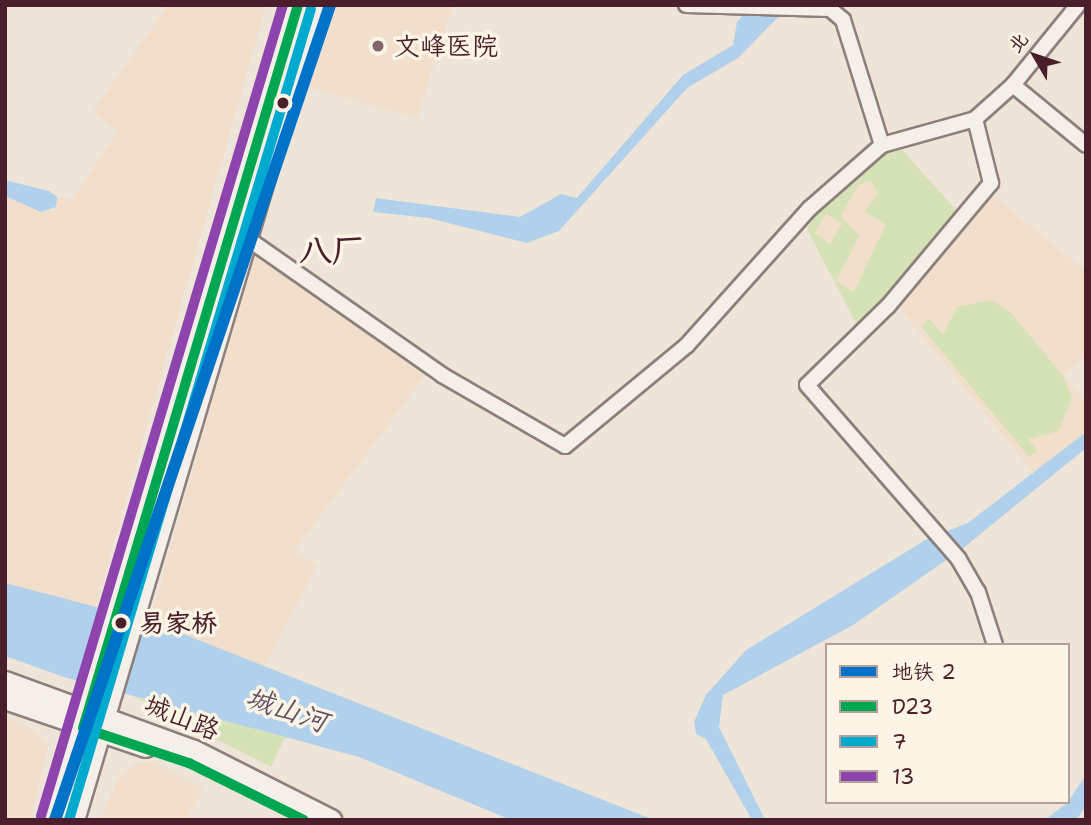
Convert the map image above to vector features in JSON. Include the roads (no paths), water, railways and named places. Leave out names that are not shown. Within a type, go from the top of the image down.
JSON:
[{"type":"main road","points":[[73,820],[97,713],[238,232],[298,5]]},
{"type":"main road","points":[[238,232],[315,5]]},
{"type":"main road","name":"城山路","points":[[5,682],[97,713],[230,767],[330,820]]},
{"type":"main road","name":"城山路","points":[[5,698],[97,713],[189,763],[305,820]]},
{"type":"main road","points":[[54,820],[97,713]]},
{"type":"street","points":[[686,5],[830,9],[843,20],[882,145]]},
{"type":"street","points":[[238,232],[442,374],[565,446],[687,345],[809,209],[882,145],[975,119],[1013,85],[1078,5]]},
{"type":"street","points":[[1013,85],[1086,145]]},
{"type":"street","points":[[975,119],[991,183],[888,306],[807,385],[958,558],[994,643]]},
{"type":"water","points":[[752,5],[790,5],[738,58],[687,88],[559,231],[527,243],[429,218],[373,212],[376,198],[520,217],[561,194],[577,198],[683,75],[733,45],[737,22]]},
{"type":"water","points":[[5,180],[49,191],[57,197],[56,207],[41,212],[5,196]]},
{"type":"water","points":[[1086,432],[1086,448],[962,549],[853,625],[723,695],[719,727],[765,820],[752,820],[706,739],[696,734],[694,722],[706,695],[746,650],[927,539],[968,523]]},
{"type":"water","name":"城山河","points":[[5,583],[150,621],[654,820],[511,820],[359,757],[67,678],[5,656]]},
{"type":"water","points":[[1086,775],[1086,806],[1076,820],[1045,820],[1065,804],[1070,804],[1070,799]]},
{"type":"metro line","name":"2","points":[[55,820],[330,5]]},
{"type":"place","name":"文峰医院","points":[[378,46]]},
{"type":"place","name":"易家桥","points":[[121,623]]},
{"type":"district","name":"八厂","points":[[332,251]]}]
